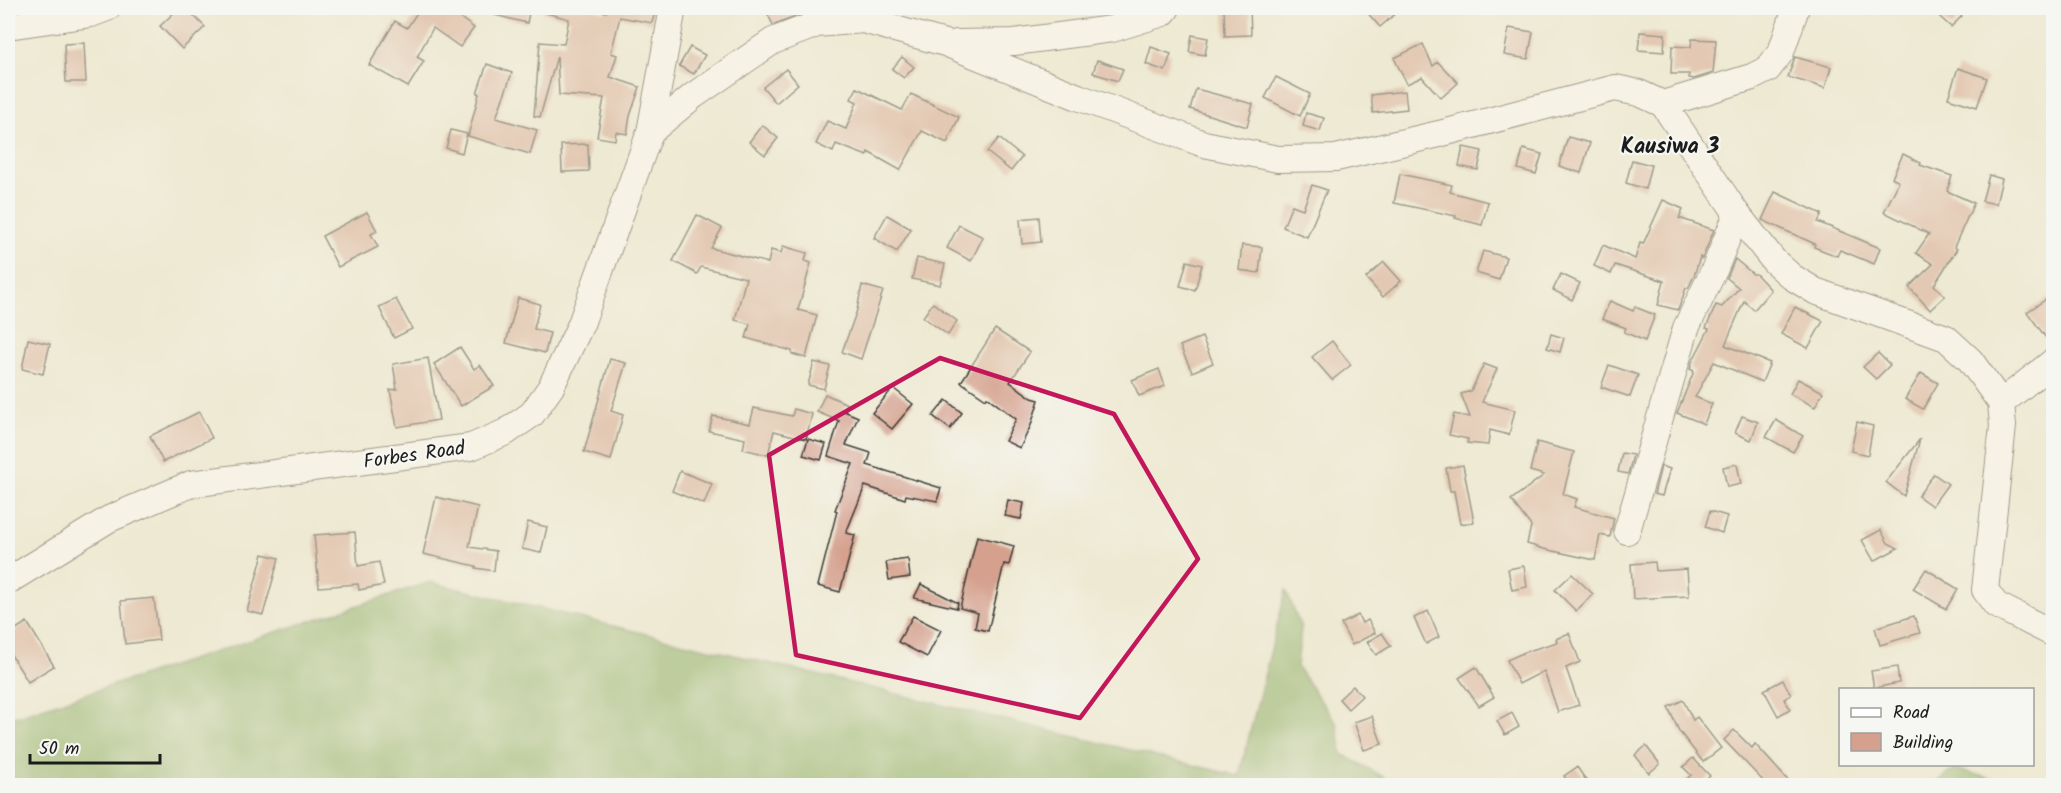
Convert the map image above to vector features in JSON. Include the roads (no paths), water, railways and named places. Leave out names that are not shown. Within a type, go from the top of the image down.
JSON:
[{"type":"street","points":[[8,26],[91,14],[107,8]]},
{"type":"street","name":"Forbes Road","points":[[8,581],[109,519],[191,484],[471,447],[506,432],[532,414],[552,387],[581,324],[650,132],[674,8]]},
{"type":"street","points":[[945,43],[1014,42],[1112,30],[1163,13],[1167,8]]},
{"type":"street","points":[[1663,104],[1752,77],[1768,69],[1781,52],[1796,8]]},
{"type":"street","points":[[650,132],[693,96],[773,41],[817,24],[863,20],[945,43],[1078,97],[1204,144],[1278,159],[1336,158],[1615,88],[1639,93],[1663,104],[1737,214],[1774,261],[1792,277],[1815,291],[1946,338],[1970,360],[2001,403],[2003,426],[1985,590],[1996,605],[2054,634]]},
{"type":"street","points":[[1627,531],[1686,328],[1715,268],[1737,214]]},
{"type":"street","points":[[2001,403],[2054,361]]},
{"type":"district","name":"Kausiwa 3","points":[[1670,145]]}]
